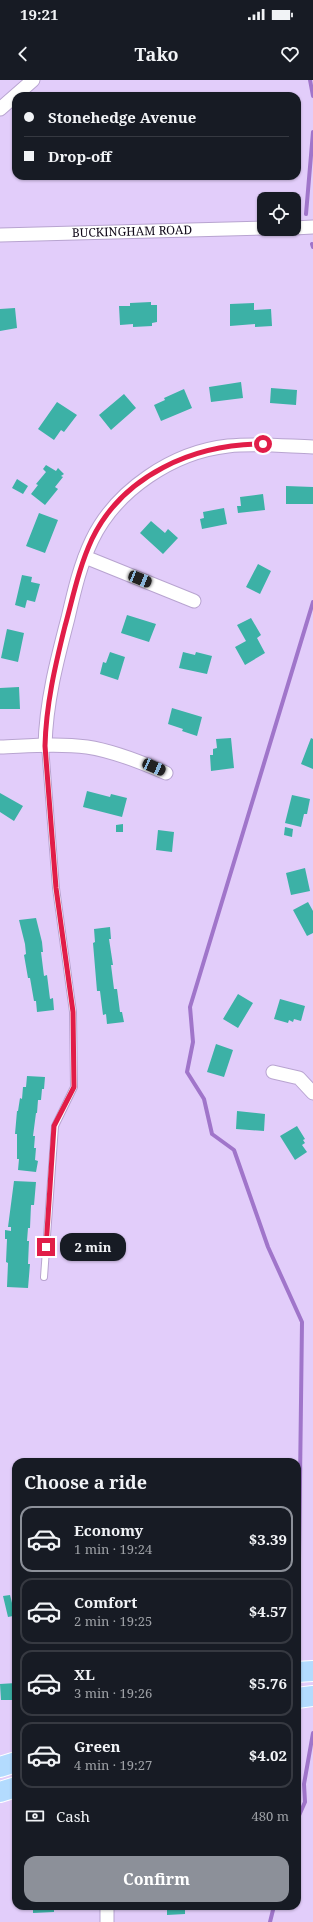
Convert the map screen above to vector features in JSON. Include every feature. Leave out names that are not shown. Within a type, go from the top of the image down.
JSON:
[{"type":"main road","points":[[301,1672],[313,1671]]},
{"type":"main road","points":[[301,1698],[313,1696]]},
{"type":"main road","points":[[0,1767],[12,1763]]},
{"type":"main road","points":[[0,1792],[12,1788]]},
{"type":"street","points":[[19,92],[33,80]]},
{"type":"street","points":[[0,109],[12,98]]},
{"type":"street","points":[[301,228],[313,227]]},
{"type":"street","name":"BUCKINGHAM ROAD","points":[[0,235],[257,228]]},
{"type":"street","points":[[45,746],[48,698],[78,578],[85,557],[100,524],[121,498],[155,472],[190,455],[227,446],[263,444],[313,447]]},
{"type":"street","points":[[85,557],[194,600]]},
{"type":"street","points":[[0,747],[87,747],[142,762],[166,772]]},
{"type":"street","points":[[273,1072],[299,1078],[313,1093]]},
{"type":"street","points":[[107,1910],[107,1922]]},
{"type":"lane","points":[[44,1277],[54,1126],[74,1087],[73,1012],[56,888],[45,746]]},
{"type":"building","points":[[151,302],[151,305],[157,305],[157,322],[152,323],[152,326],[133,327],[133,324],[120,325],[119,306],[130,306],[130,303]]},
{"type":"building","points":[[254,303],[254,310],[271,309],[272,326],[255,327],[255,324],[230,326],[230,304]]},
{"type":"building","points":[[15,308],[17,328],[0,331],[0,309]]},
{"type":"building","points":[[241,382],[243,398],[211,402],[209,387]]},
{"type":"building","points":[[271,388],[297,390],[296,405],[270,403]]},
{"type":"building","points":[[184,389],[192,408],[161,421],[154,405],[165,400],[164,398]]},
{"type":"building","points":[[124,394],[136,408],[111,430],[99,415]]},
{"type":"building","points":[[57,402],[77,415],[64,432],[61,430],[54,440],[38,429]]},
{"type":"building","points":[[46,465],[56,471],[58,468],[64,474],[61,476],[63,477],[55,487],[58,489],[45,505],[31,494],[38,485],[36,484],[46,472],[43,469]]},
{"type":"building","points":[[17,479],[28,486],[23,494],[12,488]]},
{"type":"building","points":[[286,486],[313,487],[313,504],[286,504]]},
{"type":"building","points":[[263,494],[265,510],[238,513],[237,506],[241,506],[240,497]]},
{"type":"building","points":[[224,508],[227,524],[202,529],[200,519],[204,518],[203,512]]},
{"type":"building","points":[[39,513],[58,520],[45,553],[26,546]]},
{"type":"building","points":[[151,521],[165,533],[168,529],[178,538],[163,554],[140,533]]},
{"type":"building","points":[[258,564],[271,571],[260,594],[246,587]]},
{"type":"building","points":[[22,575],[32,577],[31,582],[40,584],[35,602],[27,600],[25,608],[15,605]]},
{"type":"building","points":[[127,615],[156,624],[149,642],[121,633]]},
{"type":"building","points":[[251,618],[261,635],[257,638],[265,653],[245,665],[235,647],[246,641],[237,625]]},
{"type":"building","points":[[7,629],[24,633],[18,662],[1,658]]},
{"type":"building","points":[[110,652],[125,657],[118,680],[100,674],[103,662],[106,663]]},
{"type":"building","points":[[183,652],[195,655],[196,652],[212,656],[207,674],[179,668]]},
{"type":"building","points":[[19,687],[20,709],[0,709],[0,688]]},
{"type":"building","points":[[172,708],[202,717],[197,736],[168,724]]},
{"type":"building","points":[[231,738],[234,768],[211,771],[210,755],[213,755],[213,749],[217,748],[216,739]]},
{"type":"building","points":[[311,738],[313,739],[313,769],[301,764]]},
{"type":"building","points":[[87,791],[110,797],[111,794],[127,798],[122,817],[83,807]]},
{"type":"building","points":[[0,793],[23,806],[14,821],[0,812]]},
{"type":"building","points":[[292,795],[310,799],[307,814],[304,814],[301,827],[285,823]]},
{"type":"building","points":[[123,824],[123,832],[116,832],[116,825]]},
{"type":"building","points":[[285,827],[293,829],[292,837],[284,835]]},
{"type":"building","points":[[158,830],[174,832],[172,852],[156,850]]},
{"type":"building","points":[[305,868],[310,891],[291,895],[286,873]]},
{"type":"building","points":[[308,902],[313,911],[313,933],[307,936],[293,910]]},
{"type":"building","points":[[36,918],[42,942],[43,952],[41,952],[44,976],[47,975],[50,999],[53,998],[54,1010],[37,1012],[36,1001],[34,1001],[30,978],[28,978],[24,955],[26,954],[25,944],[19,920]]},
{"type":"building","points":[[110,927],[111,939],[109,939],[113,965],[111,965],[114,989],[117,989],[120,1012],[122,1012],[124,1022],[107,1024],[106,1014],[103,1015],[100,991],[97,991],[93,943],[95,942],[94,929]]},
{"type":"building","points":[[238,994],[253,1003],[238,1028],[223,1019]]},
{"type":"building","points":[[280,999],[305,1006],[301,1021],[294,1019],[293,1022],[289,1020],[288,1023],[274,1019]]},
{"type":"building","points":[[216,1044],[233,1050],[224,1077],[207,1072]]},
{"type":"building","points":[[27,1076],[45,1077],[41,1100],[38,1100],[33,1136],[35,1136],[34,1148],[36,1148],[35,1160],[38,1161],[36,1172],[18,1170],[19,1159],[17,1159],[17,1134],[15,1134],[17,1111],[20,1098],[22,1099],[23,1087],[26,1087]]},
{"type":"building","points":[[237,1111],[265,1114],[264,1131],[236,1129]]},
{"type":"building","points":[[297,1126],[305,1139],[303,1140],[305,1143],[302,1145],[307,1152],[295,1160],[280,1136]]},
{"type":"building","points":[[14,1181],[36,1182],[34,1205],[31,1205],[30,1228],[28,1228],[27,1241],[29,1241],[28,1264],[30,1264],[28,1288],[7,1287],[8,1263],[6,1262],[7,1239],[5,1239],[5,1230],[11,1231],[11,1227],[8,1227]]},
{"type":"building","points":[[10,1595],[12,1603],[12,1616],[8,1617],[3,1596]]},
{"type":"building","points":[[12,1683],[12,1700],[1,1700],[0,1684]]},
{"type":"building","points":[[33,1910],[54,1910],[54,1912],[33,1913]]},
{"type":"building","points":[[167,1910],[185,1910],[185,1914],[167,1915]]},
{"type":"waterway","points":[[310,80],[313,96]]},
{"type":"waterway","points":[[306,214],[313,132]]},
{"type":"waterway","points":[[300,1458],[302,1322],[268,1247],[234,1150],[212,1134],[204,1099],[187,1072],[193,1042],[190,1007],[313,602]]},
{"type":"waterway","points":[[301,1811],[305,1802],[304,1784],[313,1733]]},
{"type":"waterway","points":[[270,1922],[273,1910]]},
{"type":"route","points":[[46,1247],[54,1126],[74,1087],[73,1012],[56,888],[45,746],[48,698],[78,578],[85,557],[100,524],[121,498],[138,484],[155,472],[190,455],[209,449],[227,446],[263,444]]}]
